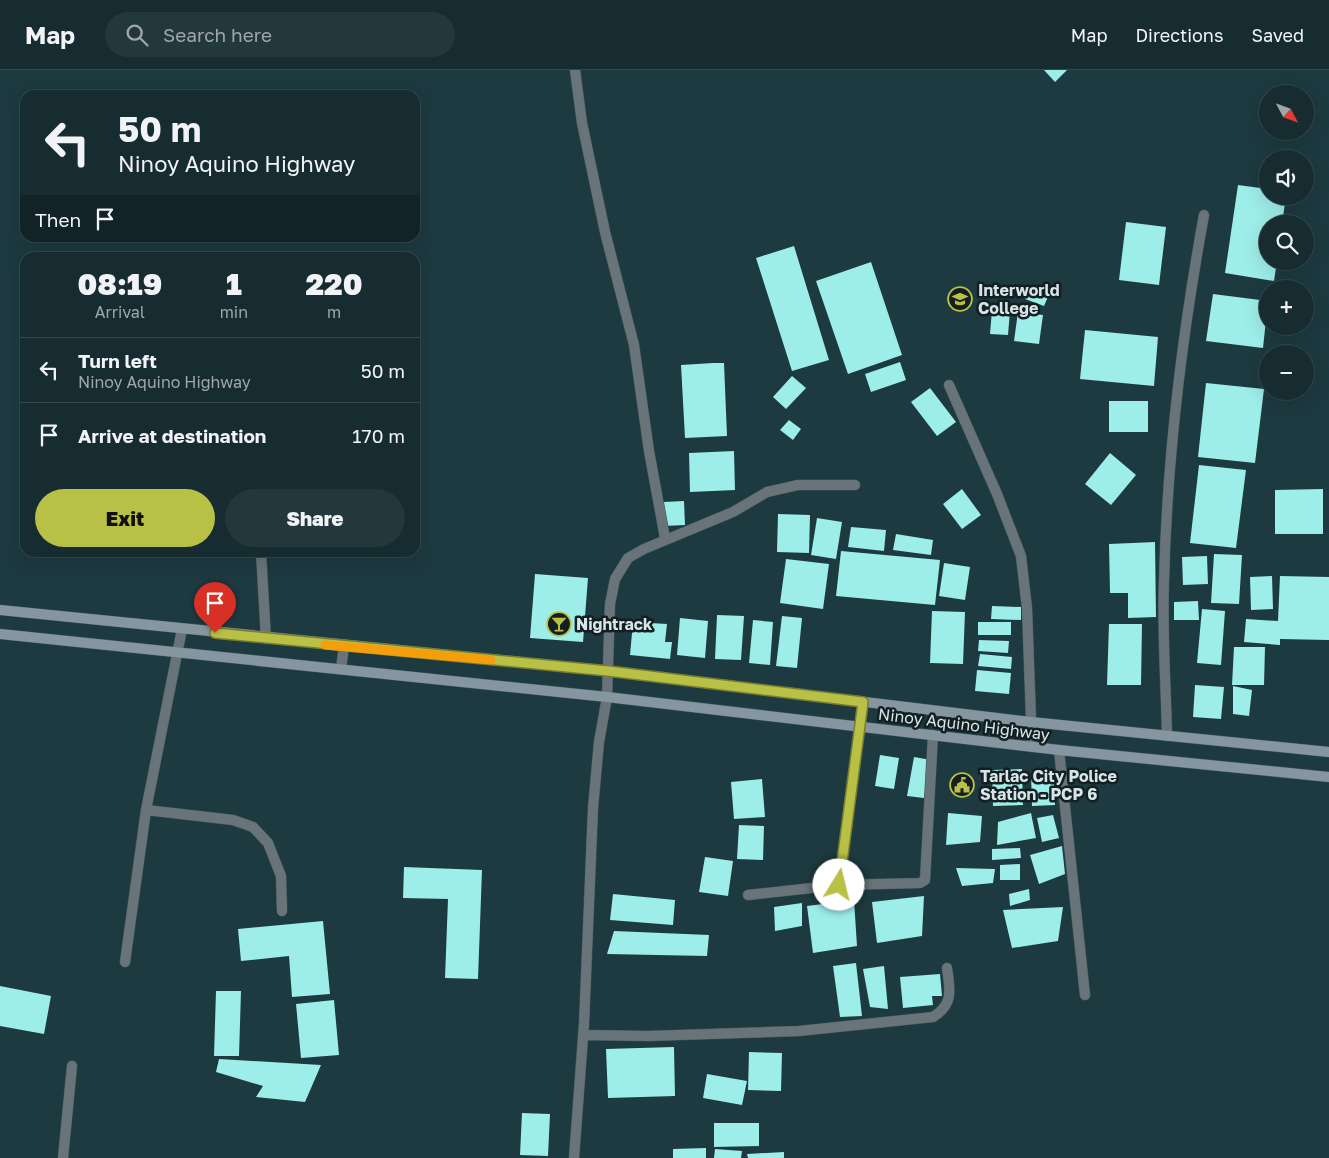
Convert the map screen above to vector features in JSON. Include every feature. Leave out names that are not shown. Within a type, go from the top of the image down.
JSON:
[{"type":"main road","name":"Ninoy Aquino Highway","points":[[0,610],[182,628],[266,639],[608,671],[1031,722],[1329,752]]},
{"type":"main road","name":"Ninoy Aquino Highway","points":[[0,634],[607,697],[1059,750],[1329,777]]},
{"type":"street","points":[[574,70],[582,123],[634,345],[649,452],[666,538]]},
{"type":"street","points":[[1167,736],[1164,582],[1168,492],[1187,308],[1204,215]]},
{"type":"street","points":[[950,385],[997,494],[1021,556],[1027,608],[1032,747]]},
{"type":"street","points":[[574,1158],[583,1035],[593,808],[599,742],[607,697],[610,604],[615,579],[628,558],[666,538],[733,512],[767,492],[798,485],[855,485]]},
{"type":"street","points":[[262,557],[266,639]]},
{"type":"street","points":[[125,962],[146,810],[182,628]]},
{"type":"street","points":[[341,669],[344,646]]},
{"type":"street","points":[[839,885],[851,806],[858,727],[863,702]]},
{"type":"street","points":[[748,895],[839,885],[920,883],[926,880],[932,735]]},
{"type":"street","points":[[1059,750],[1085,995]]},
{"type":"street","points":[[146,810],[234,820],[253,827],[268,843],[281,876],[282,911]]},
{"type":"street","points":[[583,1035],[648,1036],[799,1031],[933,1017],[943,1011],[948,1003],[950,992],[947,968]]},
{"type":"street","points":[[63,1158],[72,1066]]},
{"type":"building","points":[[1044,70],[1067,70],[1055,82]]},
{"type":"building","points":[[1238,185],[1259,188],[1259,205],[1285,205],[1283,215],[1259,215],[1259,270],[1276,270],[1274,280],[1225,273]]},
{"type":"building","points":[[1126,222],[1166,227],[1159,285],[1119,280]]},
{"type":"building","points":[[794,246],[829,360],[792,371],[756,258]]},
{"type":"building","points":[[871,262],[902,355],[848,374],[816,281]]},
{"type":"building","points":[[1030,286],[1050,292],[1044,306],[1025,299]]},
{"type":"building","points":[[1213,294],[1259,300],[1259,335],[1264,335],[1263,345],[1259,345],[1259,348],[1206,341]]},
{"type":"building","points":[[992,310],[1010,311],[1008,335],[990,334]]},
{"type":"building","points":[[1018,312],[1043,315],[1039,344],[1014,341]]},
{"type":"building","points":[[1085,330],[1158,337],[1154,386],[1080,379]]},
{"type":"building","points":[[900,362],[906,380],[871,392],[865,374]]},
{"type":"building","points":[[724,363],[727,436],[685,438],[681,365]]},
{"type":"building","points":[[792,376],[806,388],[786,409],[773,397]]},
{"type":"building","points":[[1206,383],[1259,388],[1259,400],[1263,400],[1255,463],[1198,457]]},
{"type":"building","points":[[930,388],[956,422],[937,436],[911,402]]},
{"type":"building","points":[[1109,401],[1148,401],[1148,432],[1109,432]]},
{"type":"building","points":[[789,420],[801,429],[793,440],[780,430]]},
{"type":"building","points":[[734,451],[735,490],[690,492],[689,453]]},
{"type":"building","points":[[1110,453],[1136,475],[1111,505],[1085,484]]},
{"type":"building","points":[[1199,465],[1246,470],[1236,548],[1190,543]]},
{"type":"building","points":[[962,489],[981,515],[962,529],[943,504]]},
{"type":"building","points":[[1323,489],[1323,534],[1275,534],[1275,490]]},
{"type":"building","points":[[684,501],[685,525],[664,526],[664,502]]},
{"type":"building","points":[[778,514],[810,515],[809,553],[777,552]]},
{"type":"building","points":[[817,518],[842,522],[836,559],[811,555]]},
{"type":"building","points":[[851,527],[886,530],[884,551],[848,547]]},
{"type":"building","points":[[896,534],[933,540],[931,555],[893,550]]},
{"type":"building","points":[[1155,542],[1156,617],[1128,618],[1128,593],[1110,593],[1109,544]]},
{"type":"building","points":[[841,551],[940,560],[935,605],[836,596]]},
{"type":"building","points":[[1214,554],[1242,555],[1239,604],[1211,603]]},
{"type":"building","points":[[1207,556],[1208,584],[1183,585],[1182,557]]},
{"type":"building","points":[[786,559],[829,564],[823,609],[780,603]]},
{"type":"building","points":[[944,563],[970,567],[965,600],[939,596]]},
{"type":"building","points":[[535,574],[588,578],[583,642],[530,638]]},
{"type":"building","points":[[1272,576],[1273,609],[1251,610],[1250,577]]},
{"type":"building","points":[[1280,576],[1329,577],[1329,640],[1280,639],[1280,645],[1244,642],[1246,619],[1278,621]]},
{"type":"building","points":[[1198,601],[1199,620],[1174,620],[1174,602]]},
{"type":"building","points":[[992,606],[1021,607],[1021,620],[991,619]]},
{"type":"building","points":[[1202,609],[1225,611],[1221,665],[1197,663]]},
{"type":"building","points":[[932,611],[965,612],[963,664],[930,663]]},
{"type":"building","points":[[717,615],[744,616],[741,660],[715,659]]},
{"type":"building","points":[[782,616],[802,618],[797,668],[776,666]]},
{"type":"building","points":[[680,618],[708,621],[705,658],[677,655]]},
{"type":"building","points":[[753,620],[773,622],[770,665],[749,663]]},
{"type":"building","points":[[633,622],[667,624],[665,642],[672,642],[670,659],[630,655]]},
{"type":"building","points":[[978,622],[1011,622],[1011,635],[978,635]]},
{"type":"building","points":[[1109,624],[1142,624],[1141,685],[1107,685]]},
{"type":"building","points":[[979,640],[1009,641],[1008,653],[978,651]]},
{"type":"building","points":[[1234,647],[1265,647],[1264,685],[1232,685]]},
{"type":"building","points":[[980,654],[1012,657],[1011,669],[978,666]]},
{"type":"building","points":[[977,670],[1011,673],[1009,694],[975,691]]},
{"type":"building","points":[[1195,685],[1224,687],[1221,719],[1193,717]]},
{"type":"building","points":[[1233,686],[1252,690],[1249,716],[1233,714]]},
{"type":"building","points":[[880,755],[899,758],[894,789],[875,786]]},
{"type":"building","points":[[914,757],[931,760],[924,798],[907,796]]},
{"type":"building","points":[[1022,769],[1023,805],[993,806],[992,770]]},
{"type":"building","points":[[1054,772],[1055,805],[1032,806],[1031,773]]},
{"type":"building","points":[[762,779],[765,817],[734,819],[731,782]]},
{"type":"building","points":[[948,813],[982,816],[980,842],[946,845]]},
{"type":"building","points":[[1031,813],[1036,838],[997,845],[998,822]]},
{"type":"building","points":[[1053,815],[1059,838],[1042,842],[1037,818]]},
{"type":"building","points":[[739,825],[764,826],[763,860],[737,859]]},
{"type":"building","points":[[1062,846],[1065,874],[1039,884],[1030,855]]},
{"type":"building","points":[[1020,848],[1021,858],[992,860],[992,849]]},
{"type":"building","points":[[705,857],[733,861],[728,896],[699,892]]},
{"type":"building","points":[[1020,864],[1020,880],[1000,880],[1000,865]]},
{"type":"building","points":[[404,867],[482,870],[478,979],[445,978],[448,899],[403,898]]},
{"type":"building","points":[[956,868],[995,869],[993,883],[962,886]]},
{"type":"building","points":[[1029,889],[1030,900],[1010,906],[1009,894]]},
{"type":"building","points":[[613,894],[675,900],[673,925],[610,920]]},
{"type":"building","points":[[924,896],[922,936],[877,943],[872,902]]},
{"type":"building","points":[[854,900],[857,946],[813,953],[807,906]]},
{"type":"building","points":[[802,903],[802,926],[775,931],[774,907]]},
{"type":"building","points":[[1063,907],[1058,941],[1012,948],[1003,910]]},
{"type":"building","points":[[323,921],[330,994],[292,997],[289,956],[241,961],[238,929]]},
{"type":"building","points":[[614,931],[709,935],[707,956],[607,954]]},
{"type":"building","points":[[856,963],[862,1016],[840,1017],[833,966]]},
{"type":"building","points":[[884,966],[888,1009],[870,1007],[863,969]]},
{"type":"building","points":[[940,974],[942,996],[932,996],[933,1005],[903,1008],[900,977]]},
{"type":"building","points":[[0,986],[51,996],[44,1034],[0,1026]]},
{"type":"building","points":[[216,991],[241,991],[239,1056],[214,1056]]},
{"type":"building","points":[[334,1000],[339,1055],[301,1058],[296,1004]]},
{"type":"building","points":[[674,1047],[675,1096],[608,1098],[606,1049]]},
{"type":"building","points":[[749,1052],[782,1053],[781,1091],[748,1090]]},
{"type":"building","points":[[219,1059],[321,1065],[305,1102],[256,1097],[263,1086],[216,1072]]},
{"type":"building","points":[[707,1074],[747,1081],[742,1105],[703,1098]]},
{"type":"building","points":[[522,1113],[550,1114],[548,1156],[520,1155]]},
{"type":"building","points":[[714,1123],[759,1123],[759,1146],[714,1147]]},
{"type":"building","points":[[706,1148],[706,1158],[673,1158],[673,1149]]},
{"type":"building","points":[[715,1149],[742,1151],[741,1158],[714,1158]]},
{"type":"building","points":[[784,1152],[784,1158],[748,1158],[747,1154]]},
{"type":"slow traffic","points":[[325,645],[491,660]]},
{"type":"place","name":"Interworld College","points":[[960,299]]},
{"type":"place","name":"Nightrack","points":[[559,624]]},
{"type":"place","name":"Tarlac City Police Station - PCP 6","points":[[962,785]]},
{"type":"route","points":[[215,633],[608,671],[863,702],[858,727],[851,806],[839,885]]}]
